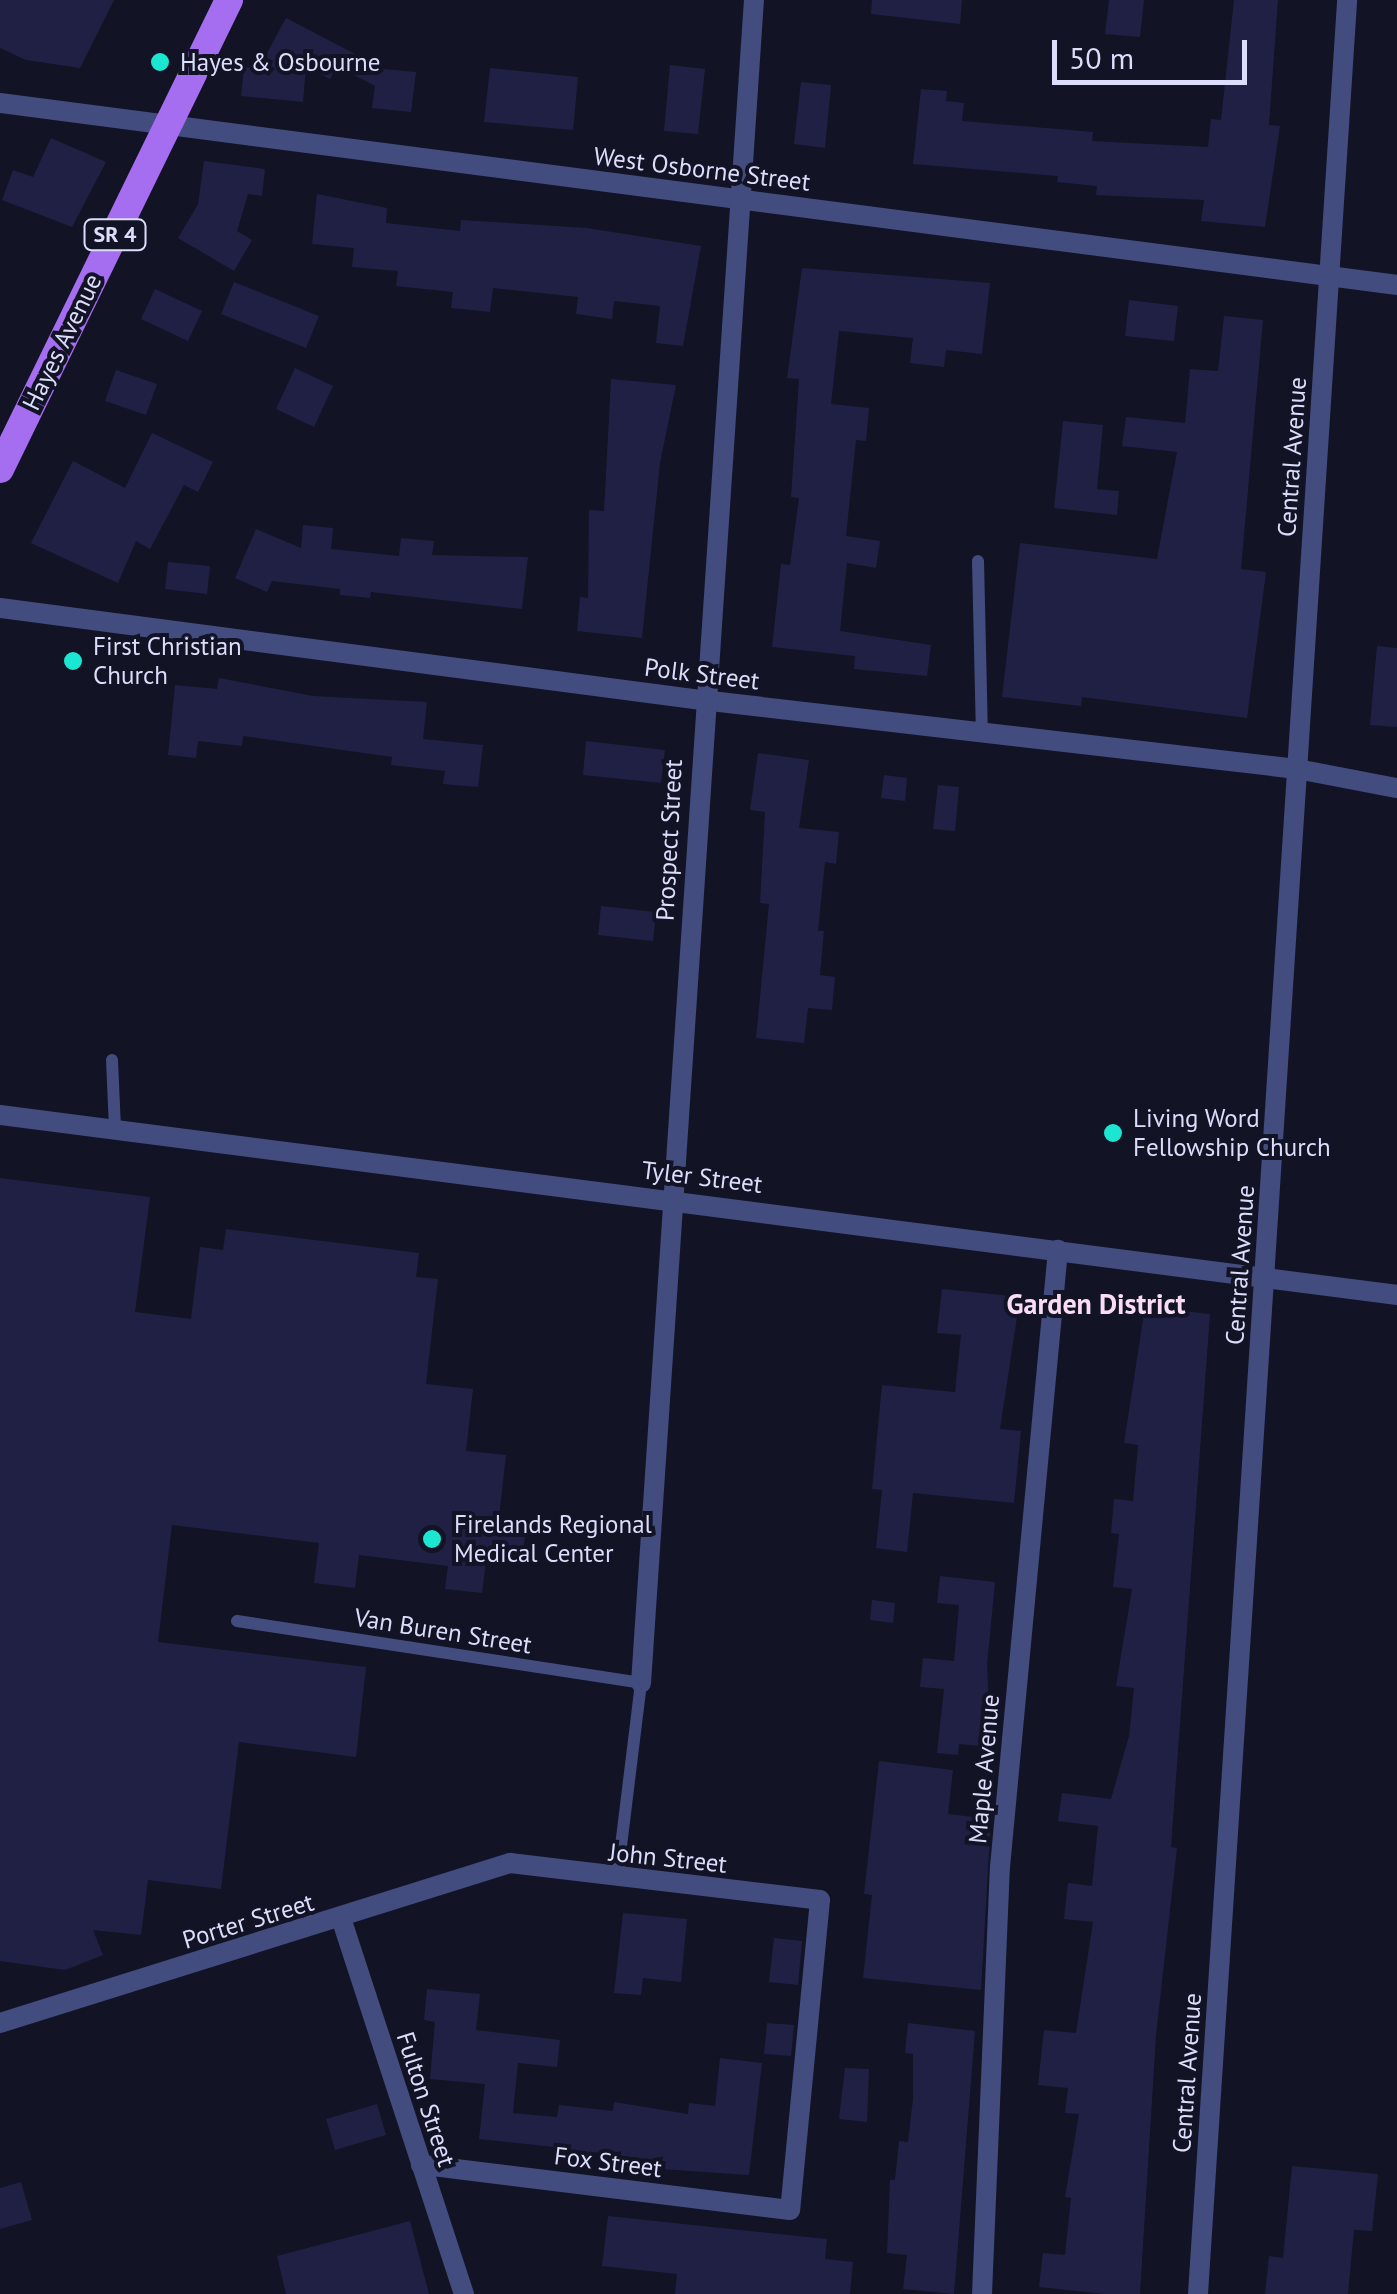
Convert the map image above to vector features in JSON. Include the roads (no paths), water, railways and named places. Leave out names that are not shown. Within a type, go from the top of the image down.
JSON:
[{"type":"main road","name":"Hayes Avenue","points":[[0,469],[229,0]]},
{"type":"street","name":"Prospect Street","points":[[641,1683],[702,700],[754,0]]},
{"type":"street","name":"Central Avenue","points":[[1198,2294],[1347,0]]},
{"type":"street","name":"West Osborne Street","points":[[0,103],[1397,285]]},
{"type":"street","name":"Polk Street","points":[[0,608],[702,700],[1297,769],[1397,788]]},
{"type":"street","name":"Tyler Street","points":[[0,1115],[672,1198],[1397,1295]]},
{"type":"street","name":"Maple Avenue","points":[[982,2294],[1000,1867],[1058,1250]]},
{"type":"street","name":"John Street","points":[[510,1864],[820,1900],[790,2210]]},
{"type":"street","name":"Porter Street","points":[[0,2023],[510,1864]]},
{"type":"street","name":"Fulton Street","points":[[341,1918],[464,2294]]},
{"type":"street","name":"Fox Street","points":[[421,2165],[790,2210]]},
{"type":"lane","points":[[978,561],[982,732]]},
{"type":"lane","points":[[112,1060],[115,1130]]},
{"type":"lane","name":"Van Buren Street","points":[[237,1622],[641,1683]]},
{"type":"lane","points":[[618,1879],[641,1683]]},
{"type":"place","name":"Hayes & Osbourne","points":[[160,62]]},
{"type":"place","name":"First Christian Church","points":[[73,661]]},
{"type":"place","name":"Living Word Fellowship Church","points":[[1113,1133]]},
{"type":"place","name":"Firelands Regional Medical Center","points":[[432,1539]]},
{"type":"district","name":"Garden District","points":[[1096,1304]]}]
